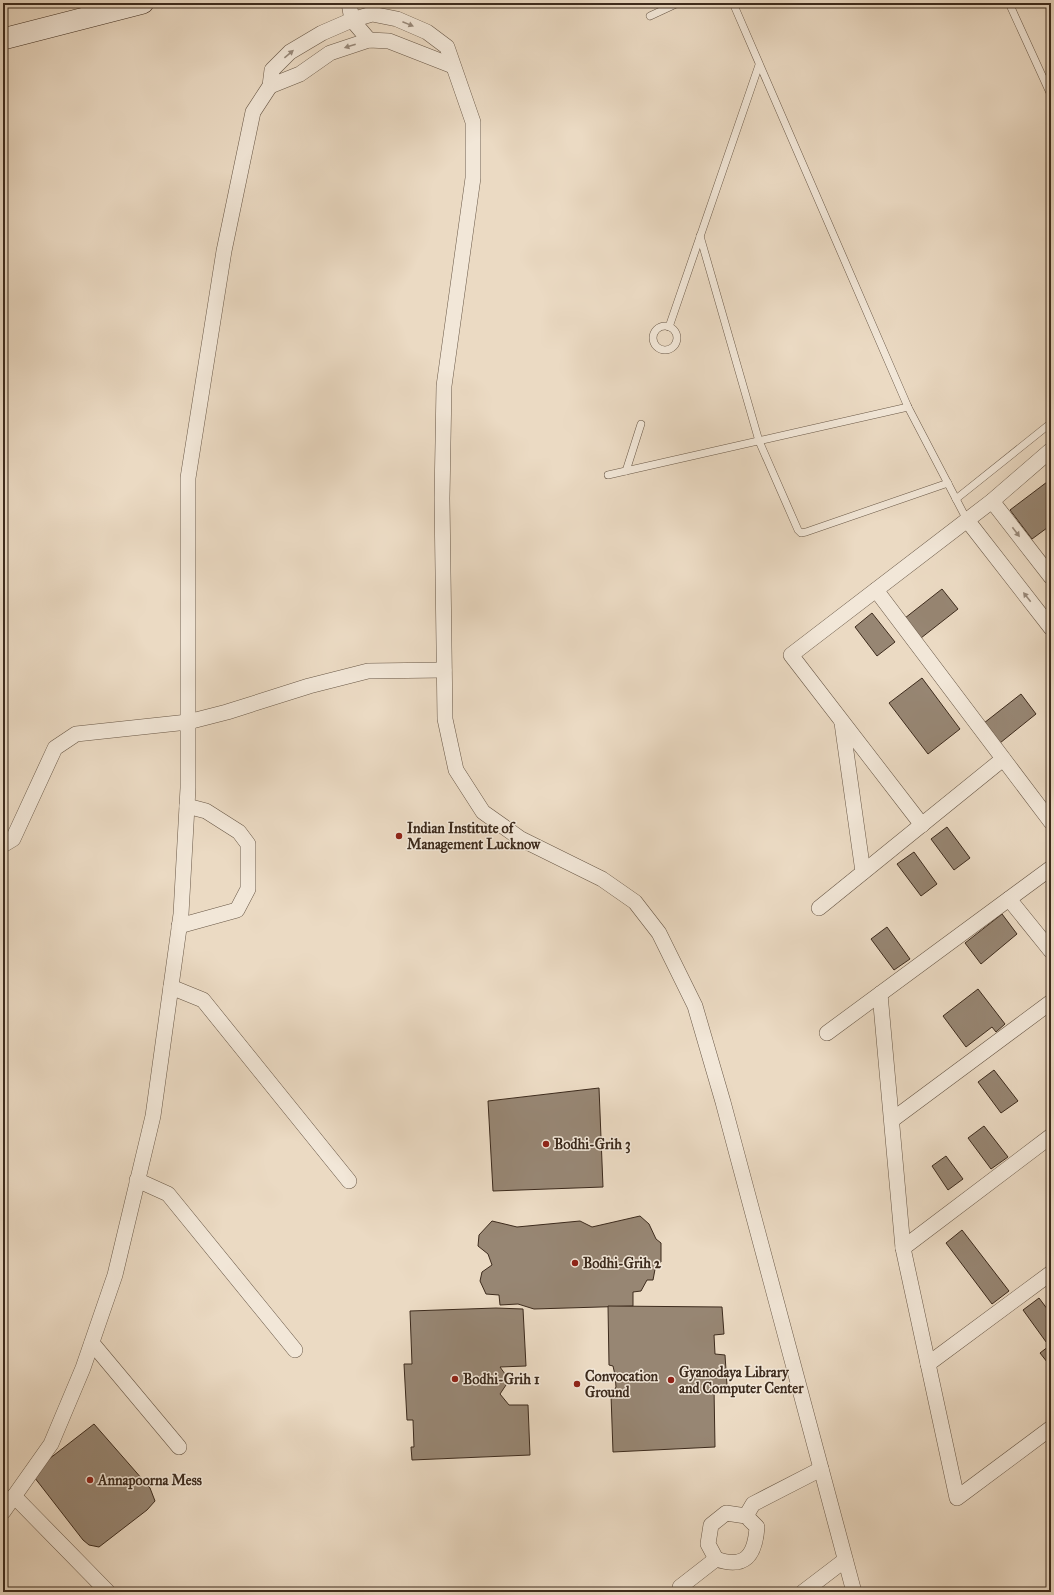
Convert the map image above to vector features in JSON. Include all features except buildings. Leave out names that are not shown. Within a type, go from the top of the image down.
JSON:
[{"type":"street","points":[[3,39],[143,3]]},
{"type":"street","points":[[349,3],[352,20],[369,40]]},
{"type":"street","points":[[3,1512],[51,1444],[84,1368],[115,1275],[152,1116],[179,926],[187,806],[188,478],[224,251],[253,112],[270,86],[272,70],[290,52],[322,33],[352,20],[371,9]]},
{"type":"street","points":[[369,40],[371,9]]},
{"type":"street","points":[[371,9],[427,32],[447,47],[473,122],[473,178],[444,386],[442,498],[444,720],[456,770],[483,812],[521,840],[602,879],[635,902],[659,933],[695,1006],[725,1110],[854,1592]]},
{"type":"street","points":[[270,86],[300,74],[330,53],[369,40],[389,41],[453,66]]},
{"type":"street","points":[[922,824],[791,655],[968,520],[1051,450]]},
{"type":"street","points":[[992,501],[1051,577]]},
{"type":"street","points":[[968,520],[1051,628]]},
{"type":"street","points":[[876,590],[1051,822]]},
{"type":"street","points":[[3,845],[13,839],[55,748],[76,734],[188,722],[227,712],[309,686],[368,671],[444,670]]},
{"type":"street","points":[[842,721],[863,872]]},
{"type":"street","points":[[819,908],[1003,759]]},
{"type":"street","points":[[179,926],[237,910],[248,889],[248,844],[239,832],[206,811],[187,806]]},
{"type":"street","points":[[827,1033],[1051,868]]},
{"type":"street","points":[[1009,899],[1051,951]]},
{"type":"street","points":[[171,987],[204,1000],[348,1181]]},
{"type":"street","points":[[880,994],[903,1248],[957,1498],[1051,1428]]},
{"type":"street","points":[[892,1120],[1051,1002]]},
{"type":"street","points":[[903,1248],[1051,1136]]},
{"type":"street","points":[[137,1180],[168,1194],[295,1350]]},
{"type":"street","points":[[928,1364],[1051,1273]]},
{"type":"street","points":[[92,1343],[179,1447]]},
{"type":"street","points":[[746,1516],[753,1504],[821,1469]]},
{"type":"street","points":[[14,1496],[108,1592]]},
{"type":"street","points":[[726,1513],[746,1516],[756,1527],[756,1542],[752,1553],[741,1562],[728,1564],[716,1559],[708,1544],[711,1525],[726,1513]]},
{"type":"street","points":[[680,1590],[716,1559]]},
{"type":"street","points":[[803,1592],[845,1560]]},
{"type":"lane","points":[[650,16],[678,3]]},
{"type":"lane","points":[[733,3],[908,406],[968,520]]},
{"type":"lane","points":[[1010,3],[1051,95]]},
{"type":"lane","points":[[669,327],[759,65]]},
{"type":"lane","points":[[700,236],[759,441],[798,530],[801,533],[948,483]]},
{"type":"lane","points":[[608,475],[908,406]]},
{"type":"lane","points":[[956,499],[1051,423]]},
{"type":"lane","points":[[626,471],[641,424]]},
{"type":"place","name":"Indian Institute of Management Lucknow","points":[[399,836]]},
{"type":"place","name":"Bodhi-Grih 3","points":[[546,1144]]},
{"type":"place","name":"Bodhi-Grih 2","points":[[575,1263]]},
{"type":"place","name":"Bodhi-Grih 1","points":[[455,1379]]},
{"type":"place","name":"Gyanodaya Library and Computer Center","points":[[671,1380]]},
{"type":"place","name":"Convocation Ground","points":[[577,1384]]},
{"type":"place","name":"Annapoorna Mess","points":[[90,1480]]}]
